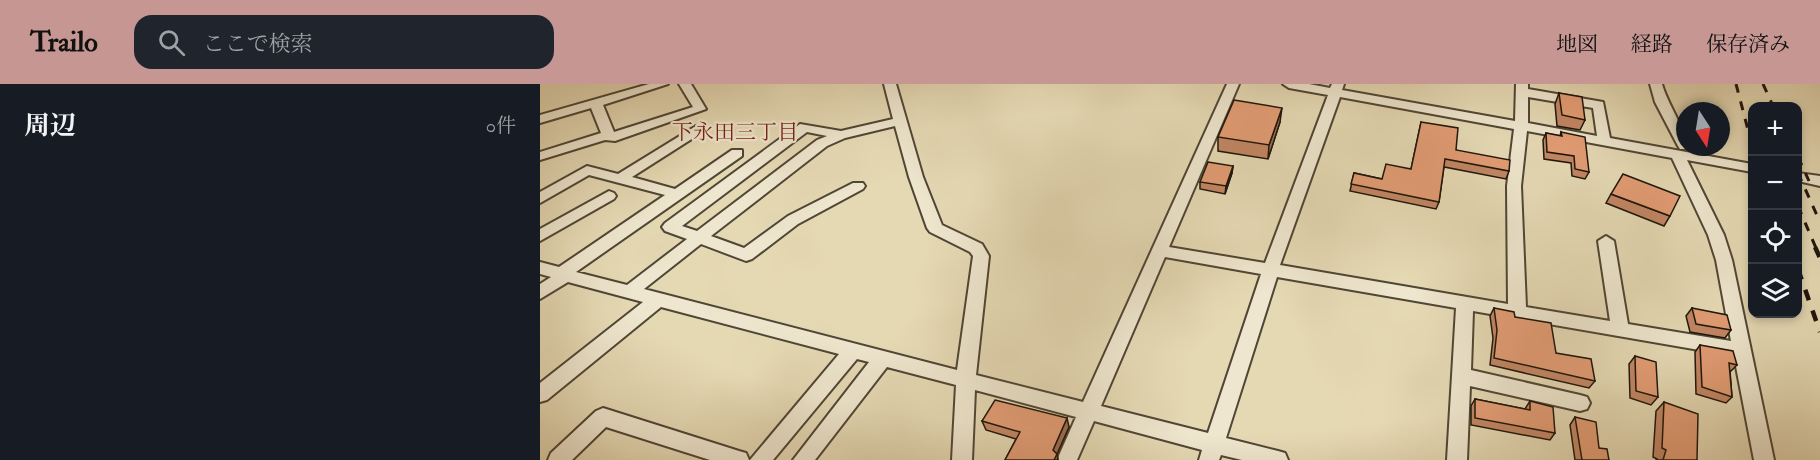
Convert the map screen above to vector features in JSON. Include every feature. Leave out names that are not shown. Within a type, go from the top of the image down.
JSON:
[{"type":"street","points":[[540,119],[662,84]]},
{"type":"street","points":[[596,104],[610,138],[700,109],[685,84]]},
{"type":"street","points":[[890,84],[916,177],[935,228],[976,248],[981,256],[968,348],[962,460]]},
{"type":"street","points":[[1067,460],[1233,84]]},
{"type":"street","points":[[1289,84],[1336,88],[1521,126],[1604,141],[1676,150]]},
{"type":"street","points":[[1656,84],[1661,102],[1676,133]]},
{"type":"street","points":[[1212,452],[1271,269],[1336,88]]},
{"type":"street","points":[[1517,312],[1514,186],[1521,126],[1522,88],[1599,105],[1604,141]]},
{"type":"street","points":[[629,292],[822,143],[841,135],[901,122]]},
{"type":"street","points":[[841,135],[805,127],[670,227],[746,255],[793,220],[858,186]]},
{"type":"street","points":[[620,179],[696,130]]},
{"type":"street","points":[[540,156],[608,135]]},
{"type":"street","points":[[540,293],[737,153]]},
{"type":"street","points":[[1687,156],[1716,235],[1730,289],[1764,460]]},
{"type":"street","points":[[1705,156],[1748,167]]},
{"type":"street","points":[[762,159],[791,167]]},
{"type":"street","points":[[540,198],[587,170],[678,194]]},
{"type":"street","points":[[1802,178],[1820,181]]},
{"type":"street","points":[[718,192],[749,200]]},
{"type":"street","points":[[540,237],[609,196]]},
{"type":"street","points":[[1606,241],[1620,330]]},
{"type":"street","points":[[1161,251],[1741,350]]},
{"type":"street","points":[[540,268],[967,382],[1089,410],[1212,452],[1278,460]]},
{"type":"street","points":[[540,394],[657,300]]},
{"type":"street","points":[[1457,460],[1465,304]]},
{"type":"street","points":[[760,460],[852,352]]},
{"type":"street","points":[[803,460],[882,360]]},
{"type":"street","points":[[1462,376],[1580,403]]},
{"type":"street","points":[[558,460],[603,417],[739,460]]},
{"type":"building","points":[[1559,93],[1582,97],[1585,120],[1562,115]]},
{"type":"building","points":[[1234,100],[1282,108],[1269,145],[1218,137]]},
{"type":"building","points":[[1421,122],[1458,128],[1456,150],[1510,160],[1509,171],[1445,159],[1439,202],[1351,184],[1354,173],[1382,179],[1386,164],[1411,169]]},
{"type":"building","points":[[1561,132],[1585,137],[1589,172],[1575,169],[1574,156],[1547,152],[1546,133],[1562,136]]},
{"type":"building","points":[[1208,162],[1233,166],[1226,186],[1200,182]]},
{"type":"building","points":[[1623,174],[1680,196],[1670,216],[1611,194]]},
{"type":"building","points":[[1494,308],[1514,312],[1515,317],[1551,323],[1556,353],[1591,359],[1595,381],[1494,358],[1497,330]]},
{"type":"building","points":[[1692,308],[1727,315],[1731,330],[1696,324]]},
{"type":"building","points":[[1700,345],[1733,351],[1737,365],[1729,363],[1732,397],[1702,387]]},
{"type":"building","points":[[1635,356],[1656,362],[1658,397],[1636,391]]},
{"type":"building","points":[[1475,399],[1530,410],[1530,401],[1553,407],[1555,433],[1475,418]]},
{"type":"building","points":[[995,400],[1067,418],[1053,450],[1057,454],[1054,460],[1005,460],[1020,432],[982,421]]},
{"type":"building","points":[[1664,402],[1698,414],[1697,460],[1663,460],[1666,450],[1662,448]]},
{"type":"building","points":[[1575,417],[1596,422],[1599,448],[1607,449],[1609,460],[1582,460]]},
{"type":"railway","points":[[1736,84],[1748,130]]},
{"type":"railway","points":[[1763,84],[1771,102]]},
{"type":"railway","points":[[1802,166],[1809,181]]},
{"type":"railway","points":[[1802,182],[1820,222]]},
{"type":"railway","points":[[1800,210],[1816,248]]},
{"type":"railway","points":[[1815,247],[1820,258]]},
{"type":"railway","points":[[1802,280],[1820,332]]},
{"type":"district","name":"下永田三丁目","points":[[735,132]]}]
